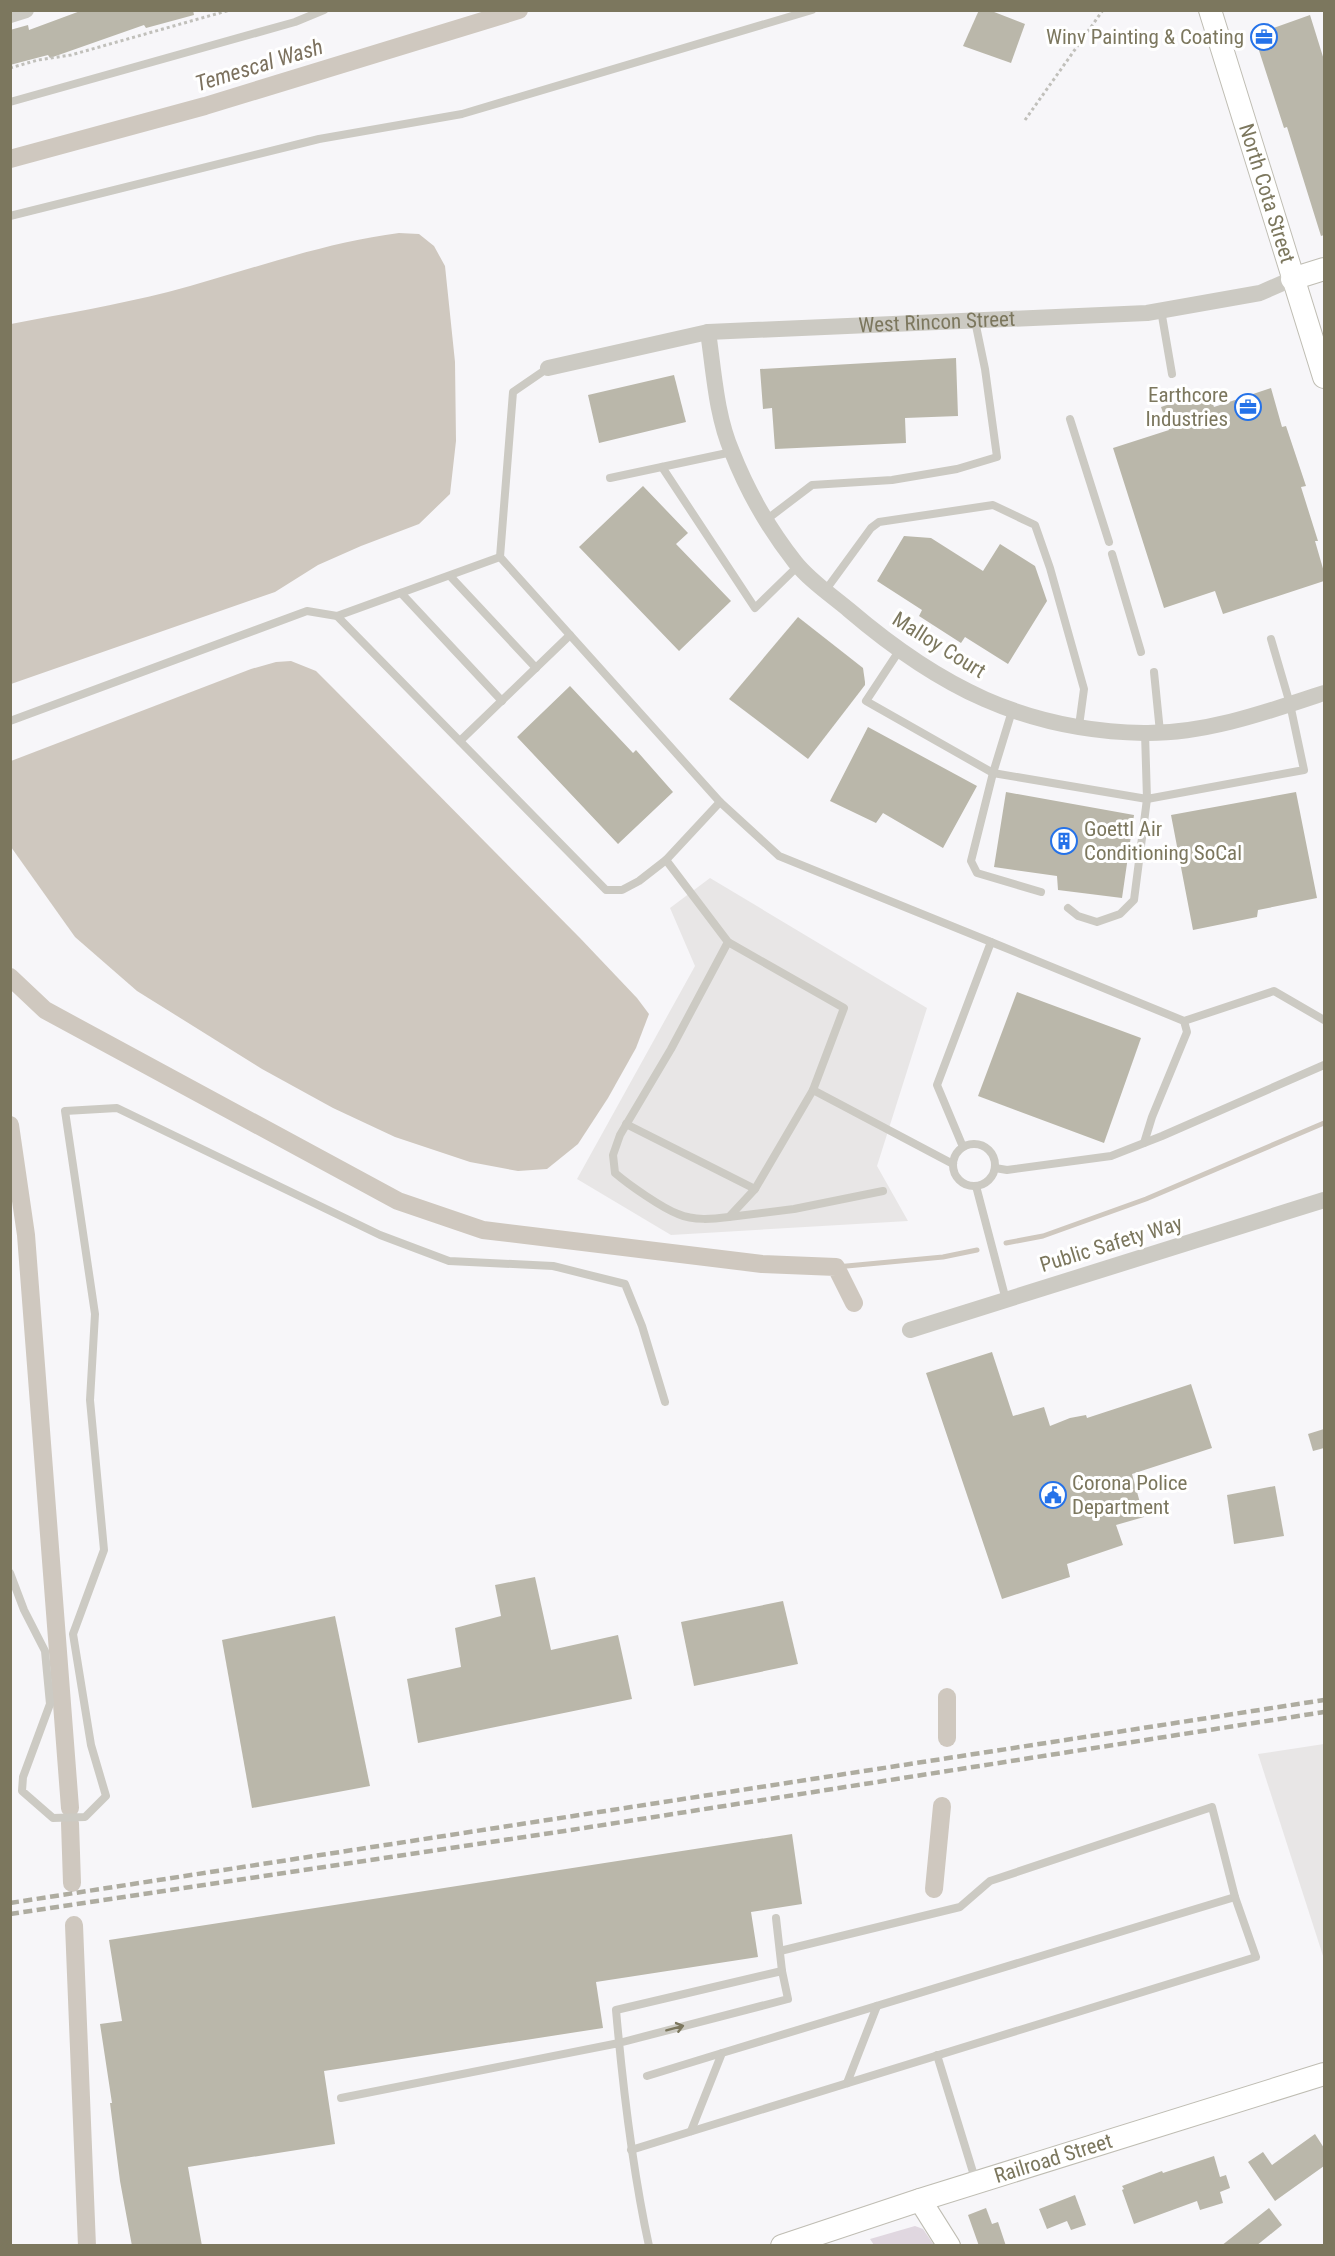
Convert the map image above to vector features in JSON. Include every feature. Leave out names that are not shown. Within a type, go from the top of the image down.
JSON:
[{"type":"main road","name":"North Cota Street","points":[[1210,10],[1324,377]]},
{"type":"main road","name":"West Rincon Street","points":[[1293,279],[1324,269]]},
{"type":"main road","name":"Railroad Street","points":[[782,2246],[920,2200],[1324,2074]]},
{"type":"main road","points":[[920,2200],[949,2246]]},
{"type":"street","points":[[10,15],[26,10]]},
{"type":"street","name":"West Rincon Street","points":[[548,368],[708,332],[1147,313],[1260,293],[1293,279]]},
{"type":"street","name":"Malloy Court","points":[[708,332],[723,427],[732,452],[766,520],[798,566],[899,651],[985,701],[1045,720],[1079,726],[1152,732],[1191,729],[1230,722],[1324,693]]},
{"type":"street","name":"Public Safety Way","points":[[910,1330],[1324,1200]]},
{"type":"lane","points":[[10,102],[295,22],[324,10]]},
{"type":"lane","points":[[10,216],[320,139],[462,114],[812,10]]},
{"type":"lane","points":[[1161,310],[1172,374]]},
{"type":"lane","points":[[766,520],[812,485],[892,480],[957,469],[997,457],[985,369],[975,321]]},
{"type":"lane","points":[[548,368],[513,392],[500,557],[720,802],[779,856],[1184,1021],[1274,991],[1324,1020]]},
{"type":"lane","points":[[1070,419],[1108,542]]},
{"type":"lane","points":[[610,478],[732,452]]},
{"type":"lane","points":[[662,467],[755,608],[798,566]]},
{"type":"lane","points":[[825,591],[871,528],[879,522],[993,505],[1035,525],[1050,568],[1084,689],[1079,726]]},
{"type":"lane","points":[[1112,554],[1141,652]]},
{"type":"lane","points":[[10,721],[307,611],[337,616],[500,557]]},
{"type":"lane","points":[[450,576],[536,668]]},
{"type":"lane","points":[[401,593],[502,701]]},
{"type":"lane","points":[[337,616],[606,890],[621,890],[639,881],[666,860],[720,802]]},
{"type":"lane","points":[[460,741],[570,635]]},
{"type":"lane","points":[[899,651],[866,701],[993,773],[1147,799],[1304,770],[1290,704],[1271,639]]},
{"type":"lane","points":[[1068,908],[1078,916],[1097,922],[1120,914],[1134,900],[1147,799],[1154,672]]},
{"type":"lane","points":[[1012,711],[993,773],[971,861],[977,873],[1041,892]]},
{"type":"lane","points":[[666,860],[728,942],[844,1008],[813,1090],[755,1189],[729,1217]]},
{"type":"lane","points":[[728,942],[671,1049],[626,1124],[613,1155],[615,1173],[679,1215],[708,1219],[794,1209],[884,1191]]},
{"type":"lane","points":[[963,1147],[937,1085],[991,942]]},
{"type":"lane","points":[[1144,1143],[1152,1117],[1187,1032],[1184,1021]]},
{"type":"lane","points":[[995,1168],[1007,1170],[1111,1156],[1324,1065]]},
{"type":"lane","points":[[813,1090],[953,1164]]},
{"type":"lane","points":[[10,1573],[24,1610],[45,1651],[50,1704],[23,1778],[22,1791],[53,1818],[86,1817],[106,1796],[91,1745],[73,1634],[104,1550],[90,1400],[95,1314],[65,1112],[117,1107],[380,1234],[448,1261],[553,1266],[625,1284],[642,1326],[665,1402]]},
{"type":"lane","points":[[626,1124],[755,1189]]},
{"type":"lane","points":[[976,1144],[983,1146],[993,1155],[995,1168],[988,1180],[976,1186],[962,1182],[957,1177],[953,1164],[958,1151],[963,1147],[976,1144]]},
{"type":"lane","points":[[976,1186],[1006,1300]]},
{"type":"lane","points":[[631,2150],[1256,1957],[1235,1897],[1212,1807],[990,1881],[960,1907],[780,1951]]},
{"type":"lane","points":[[647,2076],[1235,1897]]},
{"type":"lane","points":[[341,2098],[619,2043],[788,1999],[782,1971],[776,1918]]},
{"type":"lane","points":[[649,2246],[631,2150],[616,2010],[782,1971]]},
{"type":"lane","points":[[847,2083],[877,2006]]},
{"type":"lane","points":[[691,2131],[722,2053]]},
{"type":"lane","points":[[938,2055],[976,2183]]},
{"type":"path","points":[[10,68],[38,60],[70,55],[230,10]]},
{"type":"path","points":[[1025,120],[1103,10]]},
{"type":"shaded area","points":[[399,233],[419,234],[434,246],[445,266],[455,362],[456,441],[450,494],[419,524],[318,565],[275,592],[11,684],[11,324],[148,297],[311,251]]},
{"type":"shaded area","points":[[291,661],[316,671],[580,938],[637,998],[649,1014],[636,1048],[608,1098],[578,1144],[547,1169],[518,1171],[470,1162],[395,1137],[333,1108],[262,1069],[137,991],[75,937],[11,847],[11,761],[251,669],[276,662]]},
{"type":"shaded area","points":[[710,878],[927,1008],[877,1166],[908,1221],[671,1235],[577,1179],[695,966],[670,908]]},
{"type":"shaded area","points":[[1324,1744],[1324,1959],[1258,1754]]},
{"type":"shaded area","points":[[915,2226],[923,2229],[934,2245],[874,2245],[870,2239]]},
{"type":"building","points":[[83,10],[193,10],[194,15],[146,28],[144,25],[50,58],[48,55],[10,65],[10,30],[28,25],[29,30]]},
{"type":"building","points":[[979,10],[989,10],[1025,24],[1011,63],[963,46]]},
{"type":"building","points":[[1310,15],[1324,60],[1324,235],[1321,236],[1287,127],[1284,128],[1254,35]]},
{"type":"building","points":[[956,358],[958,416],[905,418],[906,443],[775,449],[772,408],[763,409],[760,369]]},
{"type":"building","points":[[674,375],[686,422],[599,443],[588,395]]},
{"type":"building","points":[[1271,388],[1282,427],[1286,426],[1306,486],[1301,487],[1318,541],[1315,541],[1324,572],[1324,581],[1223,614],[1215,591],[1164,608],[1113,448],[1169,430],[1161,407],[1193,396],[1195,404],[1211,399],[1214,407]]},
{"type":"building","points":[[643,486],[688,533],[676,544],[731,601],[679,651],[579,547]]},
{"type":"building","points":[[904,536],[931,538],[983,571],[1000,544],[1035,566],[1047,601],[1008,664],[965,637],[961,643],[919,616],[922,610],[877,581]]},
{"type":"building","points":[[798,617],[863,668],[865,682],[808,759],[729,699]]},
{"type":"building","points":[[570,686],[633,753],[636,750],[673,792],[618,844],[517,737]]},
{"type":"building","points":[[868,727],[977,786],[943,848],[883,813],[876,823],[830,801]]},
{"type":"building","name":"Goettl Air Conditioning SoCal","points":[[1006,792],[1134,815],[1122,898],[1058,890],[1057,876],[994,867]]},
{"type":"building","points":[[1296,792],[1317,898],[1258,910],[1257,917],[1193,930],[1171,815]]},
{"type":"building","points":[[1017,992],[1141,1038],[1104,1143],[978,1096]]},
{"type":"building","name":"Corona Police Department","points":[[992,1352],[1013,1416],[1044,1407],[1050,1426],[1070,1418],[1086,1415],[1087,1418],[1191,1384],[1212,1448],[1132,1474],[1144,1517],[1116,1525],[1123,1545],[1067,1564],[1070,1577],[1002,1599],[926,1373]]},
{"type":"building","points":[[1324,1429],[1324,1448],[1313,1451],[1308,1434]]},
{"type":"building","points":[[1275,1486],[1284,1536],[1234,1544],[1227,1495]]},
{"type":"building","points":[[535,1577],[551,1650],[618,1635],[632,1699],[418,1743],[407,1679],[461,1667],[455,1628],[501,1616],[495,1585]]},
{"type":"building","points":[[783,1601],[798,1664],[694,1686],[681,1622]]},
{"type":"building","points":[[335,1616],[370,1786],[252,1808],[222,1640]]},
{"type":"building","points":[[792,1834],[802,1904],[751,1912],[758,1957],[596,1982],[603,2028],[324,2071],[335,2144],[188,2167],[202,2246],[132,2246],[120,2181],[110,2103],[112,2103],[100,2024],[122,2021],[109,1940]]},
{"type":"building","points":[[1315,2134],[1324,2148],[1324,2166],[1275,2201],[1248,2162],[1263,2152],[1272,2165]]},
{"type":"building","points":[[1214,2156],[1220,2177],[1226,2175],[1230,2188],[1220,2192],[1223,2203],[1200,2210],[1197,2201],[1134,2224],[1122,2186],[1162,2171],[1163,2173]]},
{"type":"building","points":[[1075,2195],[1086,2225],[1071,2230],[1067,2221],[1047,2229],[1039,2209]]},
{"type":"building","points":[[986,2208],[992,2224],[998,2222],[1006,2246],[979,2246],[968,2215]]},
{"type":"building","points":[[1269,2208],[1282,2225],[1256,2246],[1221,2246]]},
{"type":"waterway","name":"Temescal Wash","points":[[10,159],[205,106],[519,10]]},
{"type":"waterway","points":[[10,977],[45,1010],[398,1201],[483,1230],[762,1264],[836,1267],[854,1303]]},
{"type":"waterway","points":[[1006,1243],[1043,1236],[1146,1199],[1324,1123]]},
{"type":"waterway","points":[[10,1125],[26,1235],[70,1808]]},
{"type":"waterway","points":[[836,1267],[943,1257],[977,1250]]},
{"type":"waterway","points":[[947,1697],[947,1738]]},
{"type":"waterway","points":[[934,1889],[942,1806]]},
{"type":"waterway","points":[[70,1823],[72,1883]]},
{"type":"waterway","points":[[74,1925],[87,2246]]},
{"type":"railway","points":[[10,1903],[1324,1700]]},
{"type":"railway","points":[[10,1914],[571,1830],[1324,1712]]},
{"type":"place","name":"Winv Painting & Coating","points":[[1264,37]]},
{"type":"place","name":"Earthcore Industries","points":[[1248,407]]},
{"type":"place","name":"Goettl Air Conditioning SoCal","points":[[1064,841]]},
{"type":"place","name":"Corona Police Department","points":[[1053,1495]]}]
